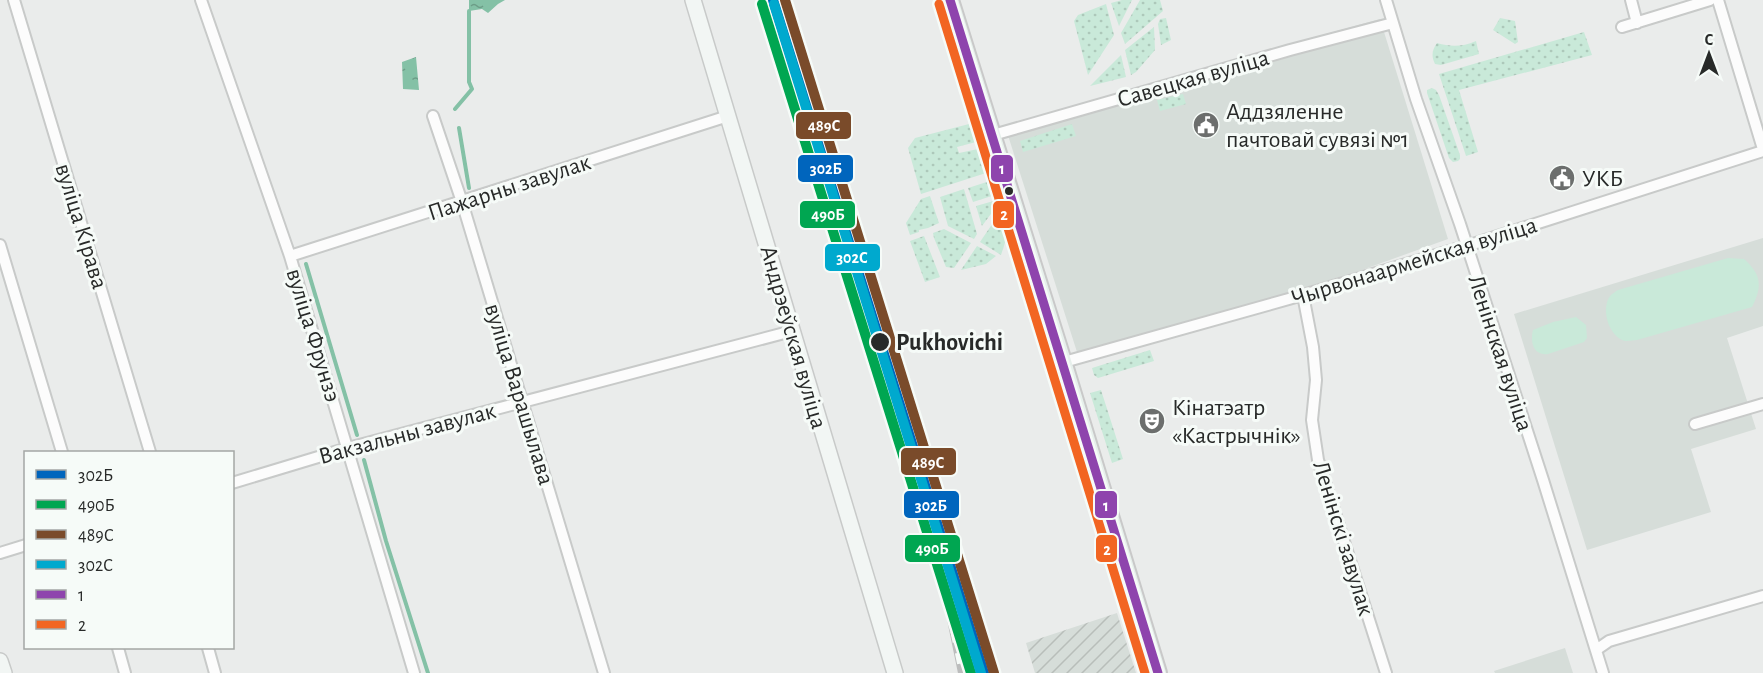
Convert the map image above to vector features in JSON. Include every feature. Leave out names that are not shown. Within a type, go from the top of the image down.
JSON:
[{"type":"main road","name":"Андрэеўская вуліца","points":[[693,0],[895,673]]},
{"type":"main road","points":[[950,0],[1064,362],[1158,673]]},
{"type":"main road","points":[[0,661],[4,673]]},
{"type":"street","name":"вуліца Кірава","points":[[14,0],[149,451]]},
{"type":"street","name":"вуліца Фрунзэ","points":[[201,0],[290,256],[414,673]]},
{"type":"street","name":"Ленінская вуліца","points":[[1386,0],[1416,99],[1467,246],[1603,673]]},
{"type":"street","points":[[1631,0],[1637,23]]},
{"type":"street","points":[[1622,27],[1710,0]]},
{"type":"street","points":[[1718,0],[1763,150]]},
{"type":"street","name":"Савецкая вуліца","points":[[993,135],[1393,23]]},
{"type":"street","name":"вуліца Варашылава","points":[[433,116],[462,202],[604,673]]},
{"type":"street","name":"Пажарны завулак","points":[[290,256],[728,116]]},
{"type":"street","name":"Чырвонаармейская вуліца","points":[[1064,362],[1467,246],[1763,150]]},
{"type":"street","points":[[0,244],[61,451]]},
{"type":"street","name":"Ленінскі завулак","points":[[1303,295],[1313,347],[1316,380],[1312,420],[1318,460],[1386,673]]},
{"type":"street","name":"Вакзальны завулак","points":[[234,482],[348,448],[792,331]]},
{"type":"street","points":[[1695,423],[1763,404]]},
{"type":"street","points":[[0,553],[24,546]]},
{"type":"street","points":[[1596,650],[1609,640],[1763,596]]},
{"type":"street","points":[[118,649],[125,673]]},
{"type":"street","points":[[208,649],[215,673]]},
{"type":"shaded area","points":[[1132,0],[1119,26],[1111,3]]},
{"type":"shaded area","points":[[1140,0],[1160,0],[1163,11],[1125,44],[1121,33]]},
{"type":"shaded area","points":[[1106,4],[1114,35],[1088,75],[1074,21],[1078,15]]},
{"type":"shaded area","points":[[1166,18],[1171,40],[1161,45],[1158,24],[1160,19]]},
{"type":"shaded area","points":[[1500,18],[1515,21],[1518,42],[1515,44],[1493,30]]},
{"type":"shaded area","points":[[1380,19],[1448,239],[1362,270],[1077,352],[1005,126]]},
{"type":"shaded area","points":[[1154,27],[1155,50],[1131,75],[1125,50]]},
{"type":"shaded area","points":[[1584,32],[1592,55],[1459,90],[1478,152],[1466,156],[1439,74]]},
{"type":"shaded area","points":[[1476,41],[1479,54],[1441,65],[1435,64],[1433,53],[1437,43],[1456,46]]},
{"type":"shaded area","points":[[1121,55],[1126,77],[1090,86]]},
{"type":"shaded area","points":[[1432,88],[1439,95],[1460,155],[1458,161],[1453,162],[1449,158],[1427,93],[1427,90]]},
{"type":"shaded area","points":[[1183,94],[1186,104],[1160,111],[1157,100]]},
{"type":"shaded area","points":[[969,124],[976,142],[957,147],[959,153],[978,149],[986,173],[921,194],[908,148],[915,138]]},
{"type":"shaded area","points":[[1072,124],[1076,136],[1023,152],[1020,141]]},
{"type":"shaded area","points":[[993,180],[998,194],[973,202],[968,188]]},
{"type":"shaded area","points":[[964,189],[977,234],[974,239],[948,226],[940,197]]},
{"type":"shaded area","points":[[930,196],[939,223],[910,235],[906,223],[921,199]]},
{"type":"shaded area","points":[[997,200],[999,203],[982,226],[976,206]]},
{"type":"shaded area","points":[[1001,211],[1007,233],[1001,255],[980,242]]},
{"type":"shaded area","points":[[944,229],[971,243],[954,268],[946,267],[934,238],[933,233]]},
{"type":"shaded area","points":[[924,236],[940,277],[925,282],[910,241]]},
{"type":"shaded area","points":[[1763,238],[1763,326],[1727,338],[1756,429],[1691,449],[1711,512],[1587,550],[1514,314]]},
{"type":"shaded area","points":[[977,246],[996,256],[986,264],[961,270]]},
{"type":"shaded area","points":[[1728,258],[1744,259],[1757,275],[1759,287],[1752,307],[1637,340],[1624,341],[1613,332],[1607,320],[1606,307],[1610,296],[1616,291]]},
{"type":"shaded area","points":[[1576,317],[1586,325],[1587,338],[1584,342],[1548,354],[1539,353],[1536,350],[1532,343],[1533,330],[1553,322]]},
{"type":"shaded area","points":[[1150,350],[1154,361],[1098,378],[1094,375],[1092,368]]},
{"type":"shaded area","points":[[1101,390],[1123,459],[1112,463],[1090,393]]},
{"type":"shaded area","points":[[1117,613],[1136,673],[1035,673],[1026,643]]},
{"type":"shaded area","points":[[1565,648],[1573,673],[1495,673],[1494,671]]},
{"type":"water","points":[[469,0],[505,0],[488,13],[482,9],[469,11]]},
{"type":"water","points":[[416,57],[419,90],[403,89],[402,62]]},
{"type":"waterway","points":[[455,109],[472,89],[469,82],[469,11]]},
{"type":"waterway","points":[[459,128],[469,188]]},
{"type":"waterway","points":[[306,264],[357,435]]},
{"type":"waterway","points":[[364,460],[386,541],[428,673]]},
{"type":"railway","points":[[948,610],[961,673]]},
{"type":"transit line","name":"302Б","points":[[773,0],[984,673]]},
{"type":"transit line","name":"489С","points":[[785,0],[994,673]]},
{"type":"transit line","name":"1","points":[[950,0],[1158,673]]},
{"type":"transit line","name":"490Б","points":[[762,4],[971,673]]},
{"type":"transit line","name":"302С","points":[[774,4],[981,673]]},
{"type":"transit line","name":"2","points":[[939,4],[1145,673]]},
{"type":"place","name":"Аддзяленне пачтовай сувязі №1","points":[[1206,125]]},
{"type":"place","name":"УКБ","points":[[1562,178]]},
{"type":"place","name":"Pukhovichi","points":[[880,342]]},
{"type":"place","name":"Кінатэатр «Кастрычнік»","points":[[1152,421]]}]
